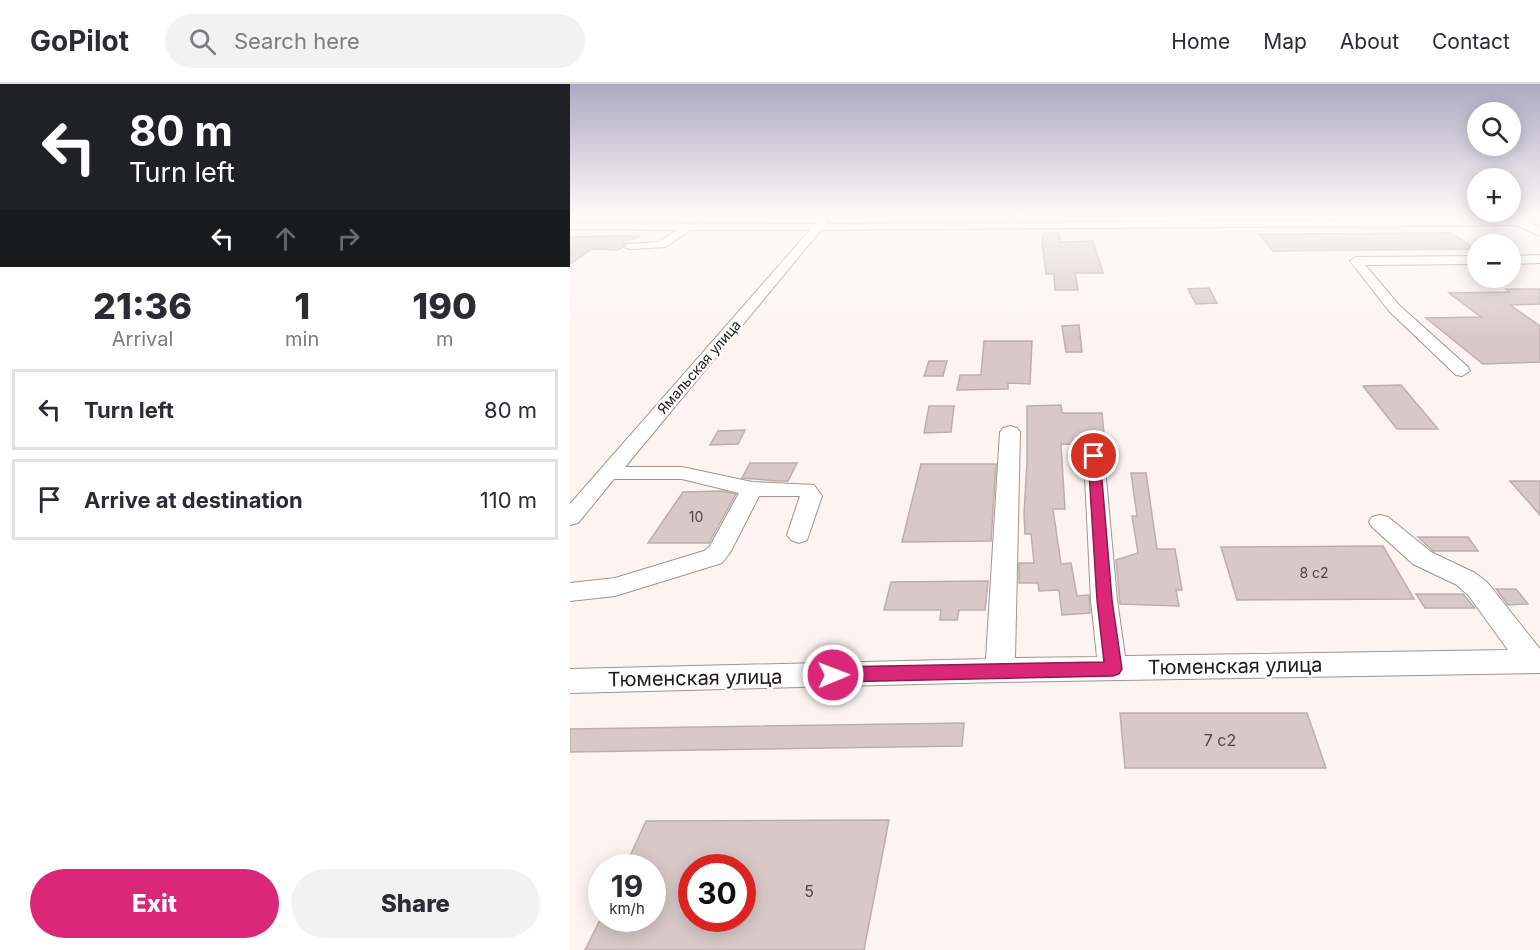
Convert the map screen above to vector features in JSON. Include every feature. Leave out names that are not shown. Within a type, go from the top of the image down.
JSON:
[{"type":"street","name":"Ямальская улица","points":[[570,518],[793,256]]},
{"type":"street","points":[[1462,371],[1394,308],[1356,261],[1467,260]]},
{"type":"street","points":[[1521,260],[1540,260]]},
{"type":"street","points":[[1000,670],[1010,432]]},
{"type":"street","points":[[1094,456],[1104,600],[1113,669]]},
{"type":"street","points":[[608,473],[682,473],[752,489],[798,488],[811,493],[799,535]]},
{"type":"street","points":[[570,592],[615,587],[713,557],[719,551],[752,489]]},
{"type":"street","points":[[1380,522],[1422,558],[1466,579],[1478,589],[1536,661]]},
{"type":"street","name":"Тюменская улица","points":[[570,681],[1000,670],[1536,661]]},
{"type":"building","points":[[570,256],[581,256],[570,264]]},
{"type":"building","points":[[1044,256],[1098,256],[1103,273],[1075,273],[1078,290],[1055,290],[1054,274],[1046,274]]},
{"type":"building","points":[[1209,288],[1217,303],[1196,304],[1188,289]]},
{"type":"building","points":[[1506,289],[1540,289],[1540,304],[1510,305],[1540,326],[1540,362],[1483,364],[1426,318],[1481,317],[1449,293],[1509,292]]},
{"type":"building","points":[[1079,325],[1082,352],[1066,352],[1062,326]]},
{"type":"building","points":[[984,341],[1032,341],[1030,384],[1008,383],[1008,389],[957,390],[960,375],[981,375]]},
{"type":"building","points":[[929,361],[947,361],[943,376],[924,376]]},
{"type":"building","points":[[1401,385],[1438,429],[1397,429],[1363,386]]},
{"type":"building","points":[[1061,405],[1062,413],[1102,413],[1105,445],[1061,444],[1065,509],[1053,509],[1061,564],[1071,563],[1077,596],[1089,595],[1090,613],[1062,615],[1059,590],[1039,591],[1038,583],[1019,583],[1019,563],[1034,563],[1031,534],[1025,534],[1024,514],[1027,406]]},
{"type":"building","points":[[929,406],[954,406],[951,432],[924,433]]},
{"type":"building","points":[[745,430],[738,444],[710,445],[718,431]]},
{"type":"building","points":[[750,463],[797,463],[788,481],[778,481],[742,478]]},
{"type":"building","points":[[921,464],[996,464],[991,541],[902,542]]},
{"type":"building","points":[[1131,473],[1146,473],[1157,549],[1175,549],[1182,590],[1176,590],[1179,606],[1120,604],[1116,560],[1138,553],[1132,516],[1137,516]]},
{"type":"building","points":[[1510,481],[1540,481],[1540,515]]},
{"type":"building","points":[[722,491],[736,494],[709,543],[648,543],[683,492]]},
{"type":"building","points":[[1418,537],[1468,537],[1478,551],[1433,551]]},
{"type":"building","points":[[1383,546],[1414,599],[1237,600],[1221,547]]},
{"type":"building","points":[[988,581],[985,610],[959,610],[957,620],[940,620],[941,610],[884,610],[891,582]]},
{"type":"building","points":[[1496,589],[1516,589],[1528,604],[1508,605]]},
{"type":"building","points":[[1416,594],[1463,594],[1475,608],[1425,608]]},
{"type":"building","points":[[1120,713],[1307,713],[1326,768],[1125,768]]},
{"type":"building","points":[[964,723],[962,746],[570,752],[570,729]]},
{"type":"building","points":[[889,820],[864,950],[585,950],[594,932],[666,932],[666,854],[631,854],[646,821]]},
{"type":"route","points":[[833,675],[1113,669],[1104,600],[1094,456]]}]
